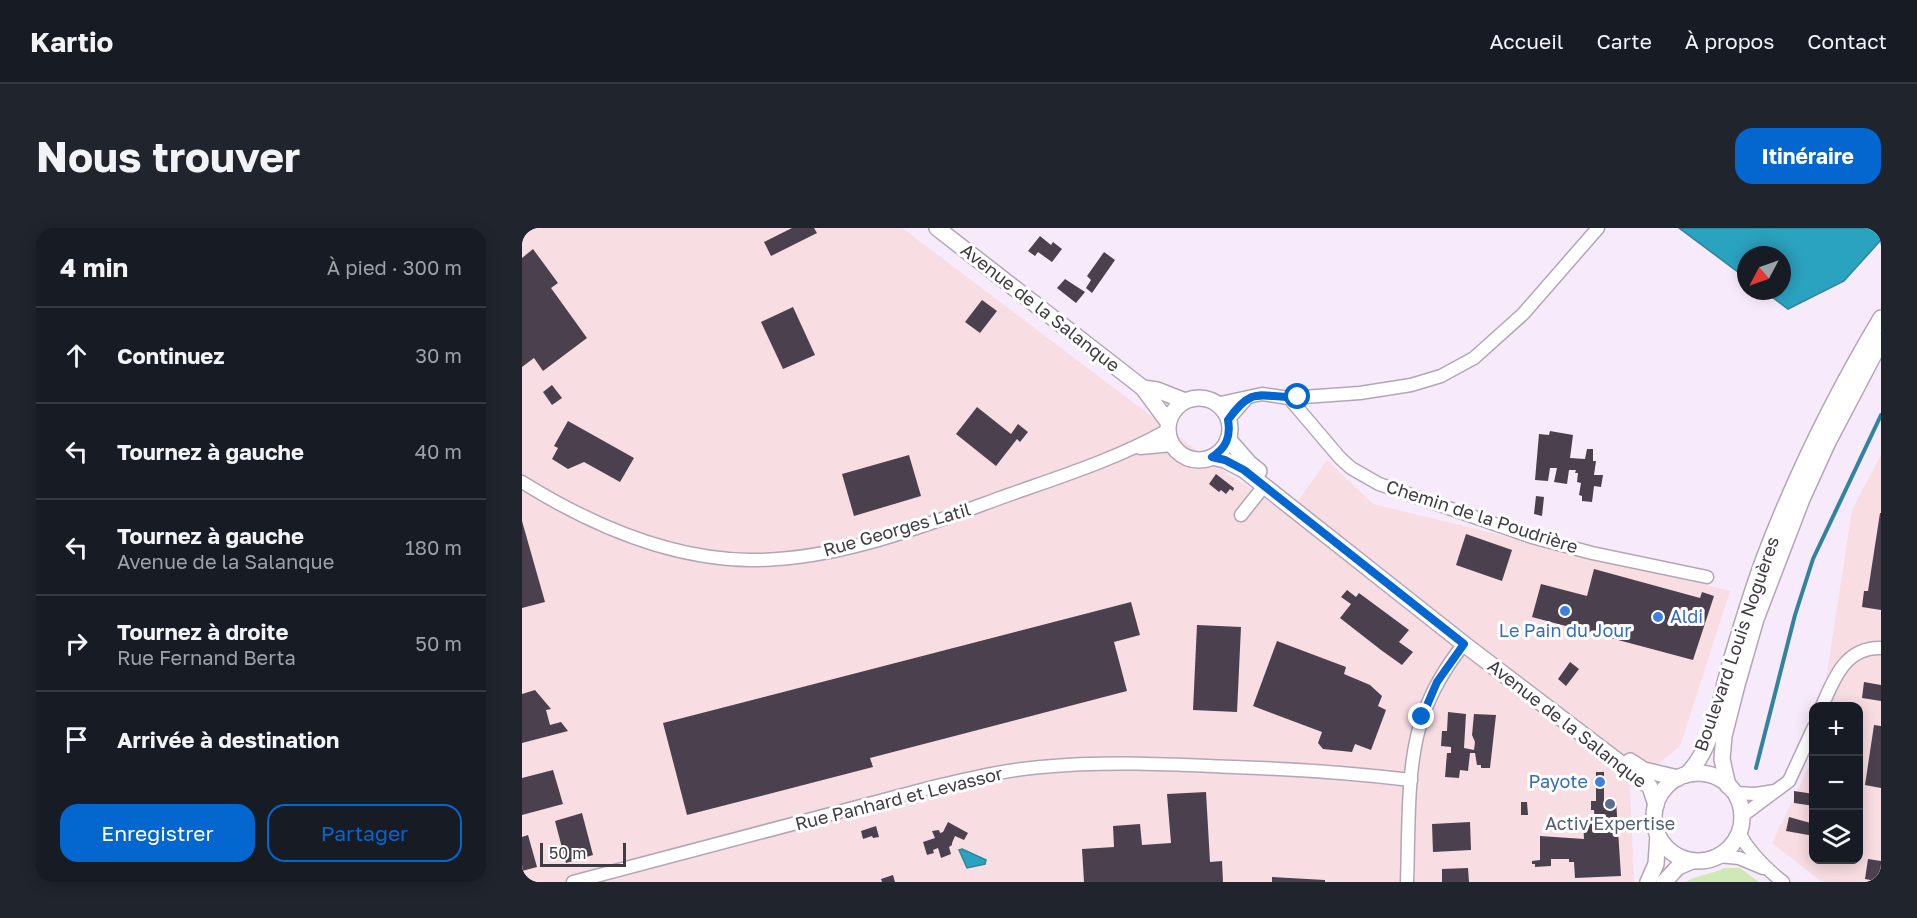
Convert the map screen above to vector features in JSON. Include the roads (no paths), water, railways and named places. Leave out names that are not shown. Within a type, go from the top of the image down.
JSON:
[{"type":"main road","name":"Avenue de la Salanque","points":[[938,228],[1143,388]]},
{"type":"main road","name":"Boulevard Louis Noguères","points":[[1682,776],[1694,767],[1710,736],[1744,615],[1790,494],[1816,435],[1881,318]]},
{"type":"main road","name":"Boulevard Louis Noguères","points":[[1731,789],[1722,759],[1724,735],[1756,619],[1802,499],[1828,442],[1881,341]]},
{"type":"main road","points":[[1143,388],[1157,390],[1185,401]]},
{"type":"main road","points":[[1143,388],[1168,426],[1172,446],[1186,458],[1194,460],[1212,457],[1225,446],[1228,438],[1228,420],[1224,411],[1216,404],[1201,398],[1185,401],[1177,407],[1168,426]]},
{"type":"main road","name":"Avenue de la Salanque","points":[[1228,438],[1249,463],[1632,762],[1644,770],[1682,776]]},
{"type":"main road","name":"Avenue de la Salanque","points":[[1212,457],[1234,465],[1264,486],[1464,644],[1636,775],[1650,787],[1656,805]]},
{"type":"main road","points":[[1664,882],[1678,867],[1692,861],[1719,856],[1734,842],[1739,833],[1742,816],[1740,804],[1731,789],[1716,777],[1701,773],[1682,776],[1668,785],[1656,805],[1654,825],[1658,835],[1672,852],[1692,861]]},
{"type":"main road","points":[[1648,882],[1656,864],[1658,835]]},
{"type":"street","points":[[1216,404],[1262,394],[1289,398],[1360,393],[1411,385],[1449,372],[1474,358],[1523,314],[1598,228]]},
{"type":"street","points":[[1228,420],[1247,398]]},
{"type":"street","name":"Chemin de la Poudrière","points":[[1289,398],[1340,458],[1351,468],[1379,484],[1532,537],[1592,553],[1707,578]]},
{"type":"street","name":"Rue Georges Latil","points":[[522,482],[563,507],[599,525],[661,547],[711,557],[750,560],[782,559],[828,552],[869,542],[948,517],[1135,448],[1168,426]]},
{"type":"street","name":"Rue Georges Latil","points":[[1135,448],[1172,446]]},
{"type":"street","points":[[1241,515],[1264,486]]},
{"type":"street","points":[[1407,882],[1411,780],[1422,717],[1437,682],[1464,644]]},
{"type":"street","points":[[1824,702],[1837,672],[1848,658],[1860,651],[1881,648]]},
{"type":"street","points":[[1742,816],[1789,781],[1809,738]]},
{"type":"street","name":"Rue Panhard et Levassor","points":[[573,882],[933,787],[985,775],[1038,767],[1157,763],[1359,774],[1411,780]]},
{"type":"street","points":[[1731,789],[1756,794],[1776,791]]},
{"type":"street","points":[[1739,833],[1746,846],[1766,869],[1783,882]]},
{"type":"street","points":[[1719,856],[1739,858],[1766,869]]},
{"type":"water","points":[[1679,228],[1881,228],[1881,240],[1844,281],[1788,309],[1776,300],[1791,300],[1791,246],[1737,246],[1737,271]]},
{"type":"water","points":[[962,849],[986,860],[985,864],[967,868],[959,850]]},
{"type":"waterway","points":[[1756,768],[1795,615],[1813,559],[1881,415]]},
{"type":"place","name":"Le Pain du Jour","points":[[1565,611]]},
{"type":"place","name":"Aldi","points":[[1658,617]]},
{"type":"place","name":"Payote","points":[[1600,782]]},
{"type":"place","name":"Activ'Expertise","points":[[1610,804]]}]
